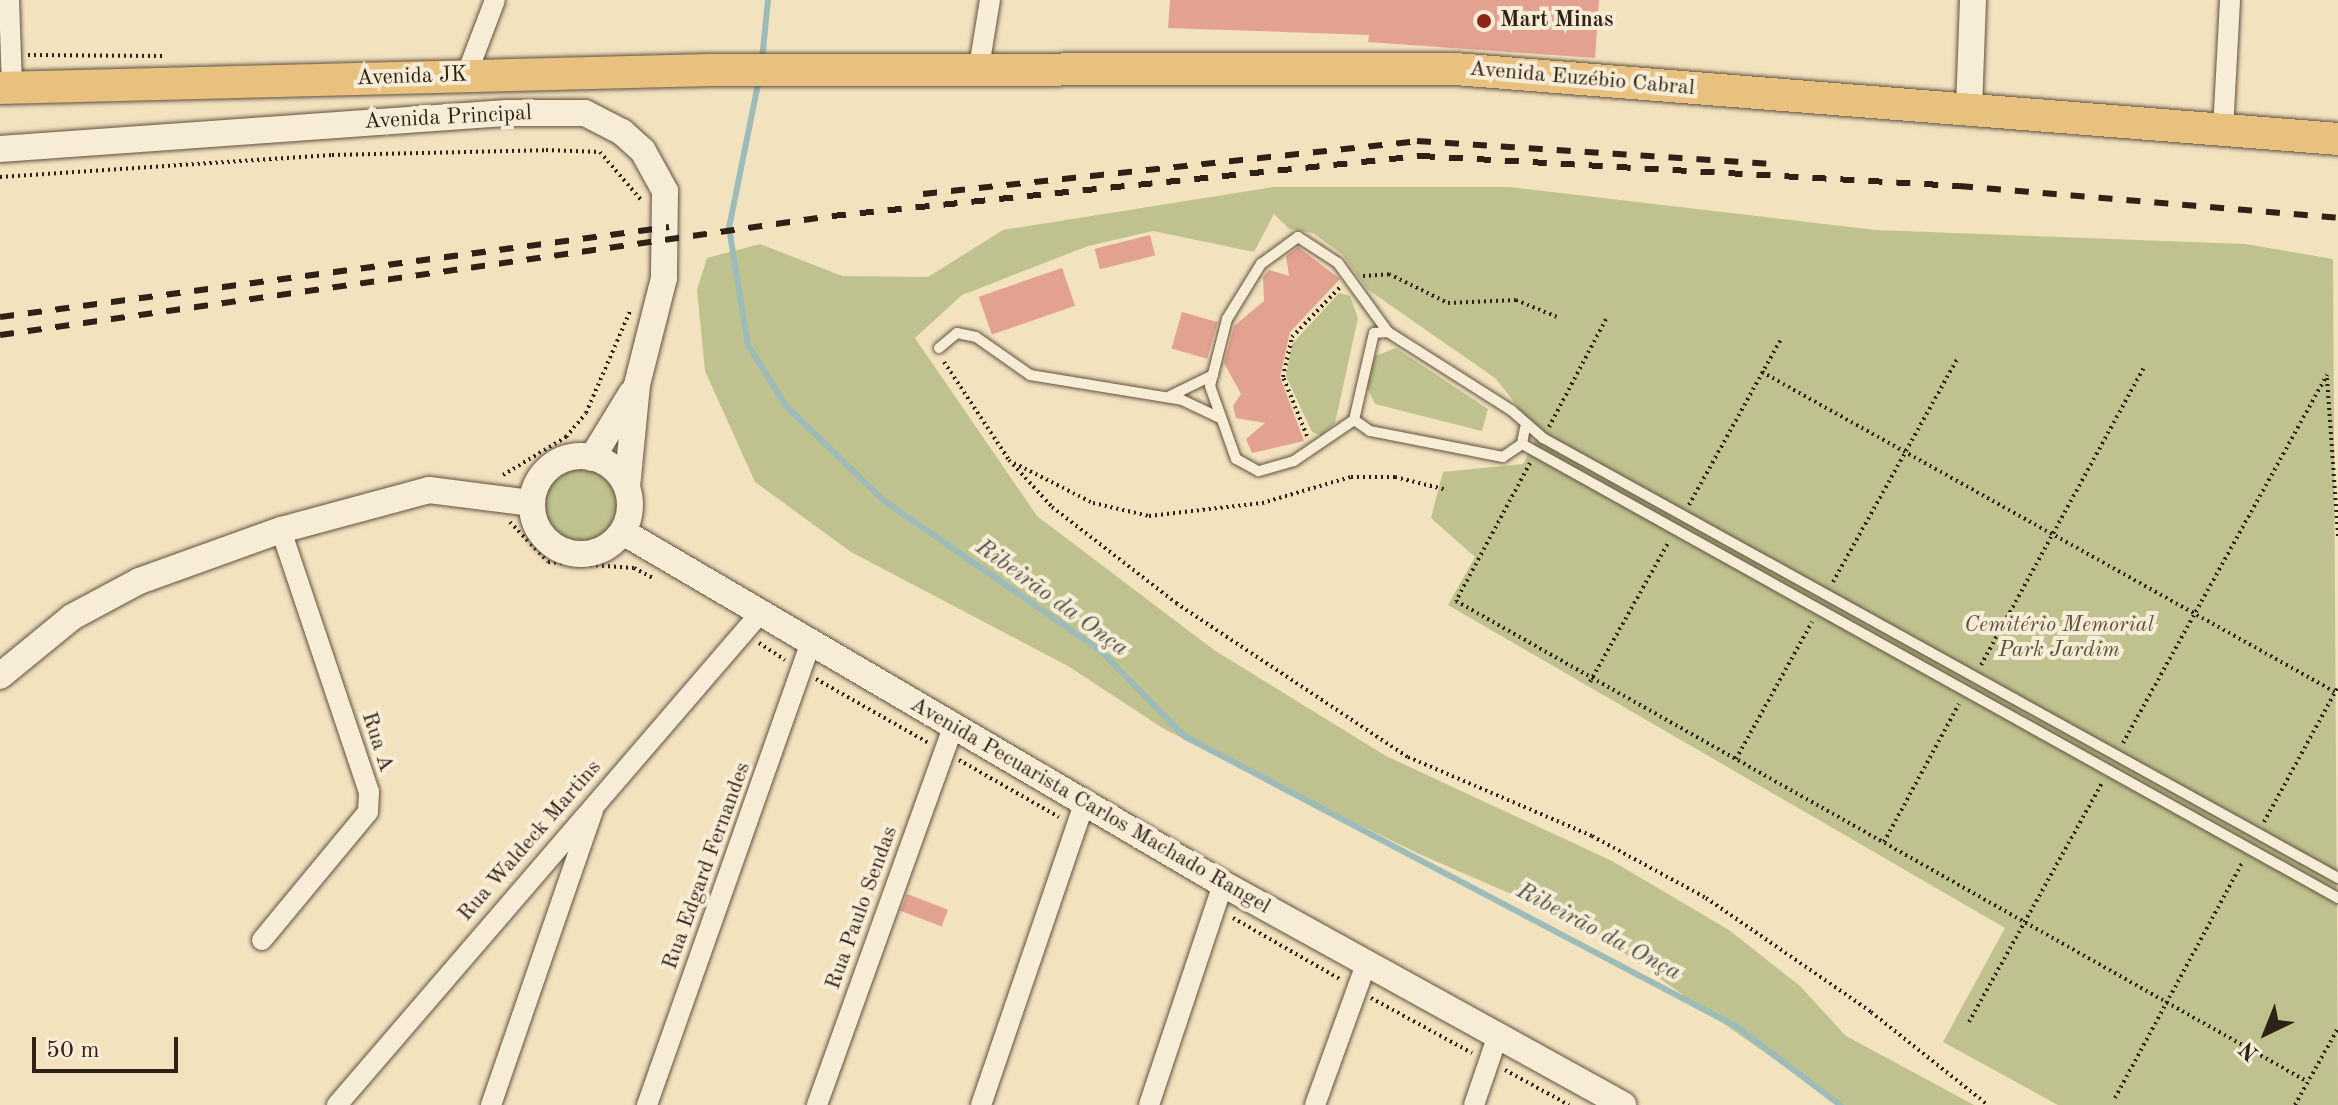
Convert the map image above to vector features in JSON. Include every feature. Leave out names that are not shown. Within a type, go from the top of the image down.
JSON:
[{"type":"main road","name":"Avenida JK","points":[[6,88],[824,69]]},
{"type":"main road","name":"Avenida Euzébio Cabral","points":[[824,69],[1455,69],[2338,139]]},
{"type":"street","points":[[6,88],[9,0]]},
{"type":"street","points":[[466,76],[495,0]]},
{"type":"street","points":[[979,67],[990,0]]},
{"type":"street","points":[[1969,109],[1973,0]]},
{"type":"street","points":[[2223,130],[2230,0]]},
{"type":"street","name":"Avenida Principal","points":[[0,149],[585,113],[643,151],[665,191],[664,278],[637,385],[627,487]]},
{"type":"street","name":"Avenida Principal","points":[[592,458],[637,385]]},
{"type":"street","points":[[592,458],[627,487],[623,532],[599,552],[567,553],[541,534],[532,503],[552,466],[592,458]]},
{"type":"street","points":[[4,679],[72,617],[139,581],[281,530],[429,490],[532,503]]},
{"type":"street","name":"Rua A","points":[[262,940],[368,812],[369,792],[281,530]]},
{"type":"street","name":"Avenida Pecuarista Carlos Machado Rangel","points":[[623,532],[762,611],[948,739],[1085,801],[1219,896],[1366,964],[1623,1105]]},
{"type":"street","name":"Rua Waldeck Martins","points":[[337,1105],[597,799],[762,611]]},
{"type":"street","name":"Rua Edgard Fernandes","points":[[647,1105],[811,643]]},
{"type":"street","name":"Rua Paulo Sendas","points":[[817,1105],[948,739]]},
{"type":"street","points":[[491,1105],[597,799]]},
{"type":"street","points":[[981,1105],[1085,801]]},
{"type":"street","points":[[1149,1105],[1219,896]]},
{"type":"street","points":[[1315,1105],[1366,964]]},
{"type":"street","points":[[1474,1105],[1498,1035]]},
{"type":"lane","points":[[1388,332],[1374,333],[1365,355],[1354,420],[1294,461],[1258,471],[1236,459],[1223,423],[1213,375],[1227,319],[1261,264],[1298,237],[1338,263],[1388,332],[1511,410],[1525,428],[2338,878]]},
{"type":"lane","points":[[939,348],[957,333],[976,337],[1030,375],[1207,408],[1223,423]]},
{"type":"lane","points":[[1156,397],[1188,391],[1213,375]]},
{"type":"lane","points":[[1354,420],[1395,438],[1490,457],[1522,444]]},
{"type":"lane","points":[[1522,444],[1525,428]]},
{"type":"lane","points":[[1522,444],[1820,607],[2338,898]]},
{"type":"path","points":[[0,177],[332,155],[600,152],[623,171],[647,210]]},
{"type":"path","points":[[486,477],[517,472],[586,413],[638,292]]},
{"type":"path","points":[[939,348],[949,375],[1009,460],[1111,555],[1408,757],[1592,836],[1706,898],[1871,1012],[1988,1105]]},
{"type":"path","points":[[1826,595],[1958,357]]},
{"type":"path","points":[[1974,677],[2144,367]]},
{"type":"path","points":[[1762,372],[2195,614],[2337,689],[2258,834]]},
{"type":"path","points":[[2117,755],[2327,375],[2338,537]]},
{"type":"path","points":[[1009,460],[1093,503],[1149,516],[1262,503],[1351,477],[1395,477],[1447,490]]},
{"type":"path","points":[[505,515],[548,562],[634,568],[657,580]]},
{"type":"path","points":[[1456,601],[2308,1082]]},
{"type":"path","points":[[1736,759],[1820,607]]},
{"type":"path","points":[[743,632],[802,670],[948,739],[1076,826]]},
{"type":"path","points":[[1884,842],[1967,690]]},
{"type":"path","points":[[1969,1022],[2109,769]]},
{"type":"path","points":[[2115,1098],[2250,849]]},
{"type":"path","points":[[1219,896],[1357,990],[1569,1105]]},
{"type":"path","points":[[2295,1105],[2338,1028]]},
{"type":"green space","name":"Cemitério Memorial Park Jardim","points":[[1273,187],[1510,187],[1875,230],[2245,244],[2333,259],[2338,1105],[2058,1105],[1943,1042],[2005,928],[1448,605],[1475,557],[1431,518],[1443,472],[1523,464],[1539,433],[1495,378],[1367,289],[1343,255],[1313,233],[1289,229],[1274,214],[1254,252],[1153,231],[1088,246],[962,295],[915,338],[1037,516],[1214,650],[1386,756],[1612,861],[1729,930],[1800,986],[1846,1036],[1974,1105],[1839,1105],[1587,927],[1417,853],[1164,729],[1068,666],[851,552],[755,482],[705,371],[697,290],[707,258],[760,244],[842,276],[928,277],[1003,230]]},
{"type":"green space","points":[[1339,293],[1350,296],[1358,318],[1335,423],[1321,435],[1312,432],[1286,376],[1292,344]]},
{"type":"green space","points":[[1396,348],[1488,409],[1482,431],[1375,404],[1366,385],[1375,356]]},
{"type":"green space","points":[[582,466],[597,469],[610,478],[619,491],[622,506],[619,521],[610,534],[597,543],[582,546],[567,543],[554,534],[545,521],[542,506],[545,491],[554,478],[567,469]]},
{"type":"building","name":"Mart Minas","points":[[1170,0],[1599,0],[1595,58],[1368,42],[1369,35],[1168,28]]},
{"type":"building","points":[[1150,235],[1155,255],[1100,269],[1095,249]]},
{"type":"building","points":[[1298,247],[1340,279],[1290,332],[1280,377],[1304,441],[1252,453],[1246,439],[1265,423],[1236,418],[1233,406],[1241,394],[1224,363],[1234,326],[1264,301],[1263,277],[1269,270],[1289,276],[1286,256]]},
{"type":"building","points":[[1062,268],[1075,306],[992,334],[979,297]]},
{"type":"building","points":[[1182,312],[1218,322],[1207,359],[1172,349]]},
{"type":"building","points":[[907,894],[948,910],[942,927],[901,911]]},
{"type":"waterway","name":"Ribeirão da Onça","points":[[762,60],[768,0]]},
{"type":"waterway","name":"Ribeirão da Onça","points":[[759,79],[729,228],[748,345],[786,406],[883,500],[1101,651],[1184,736],[1737,1027],[1840,1105]]},
{"type":"railway","points":[[923,194],[1417,141],[1776,164]]},
{"type":"railway","points":[[0,335],[832,216],[1421,156],[1959,186],[2338,218]]},
{"type":"railway","points":[[0,317],[669,227]]},
{"type":"place","name":"Mart Minas","points":[[1484,21]]}]
